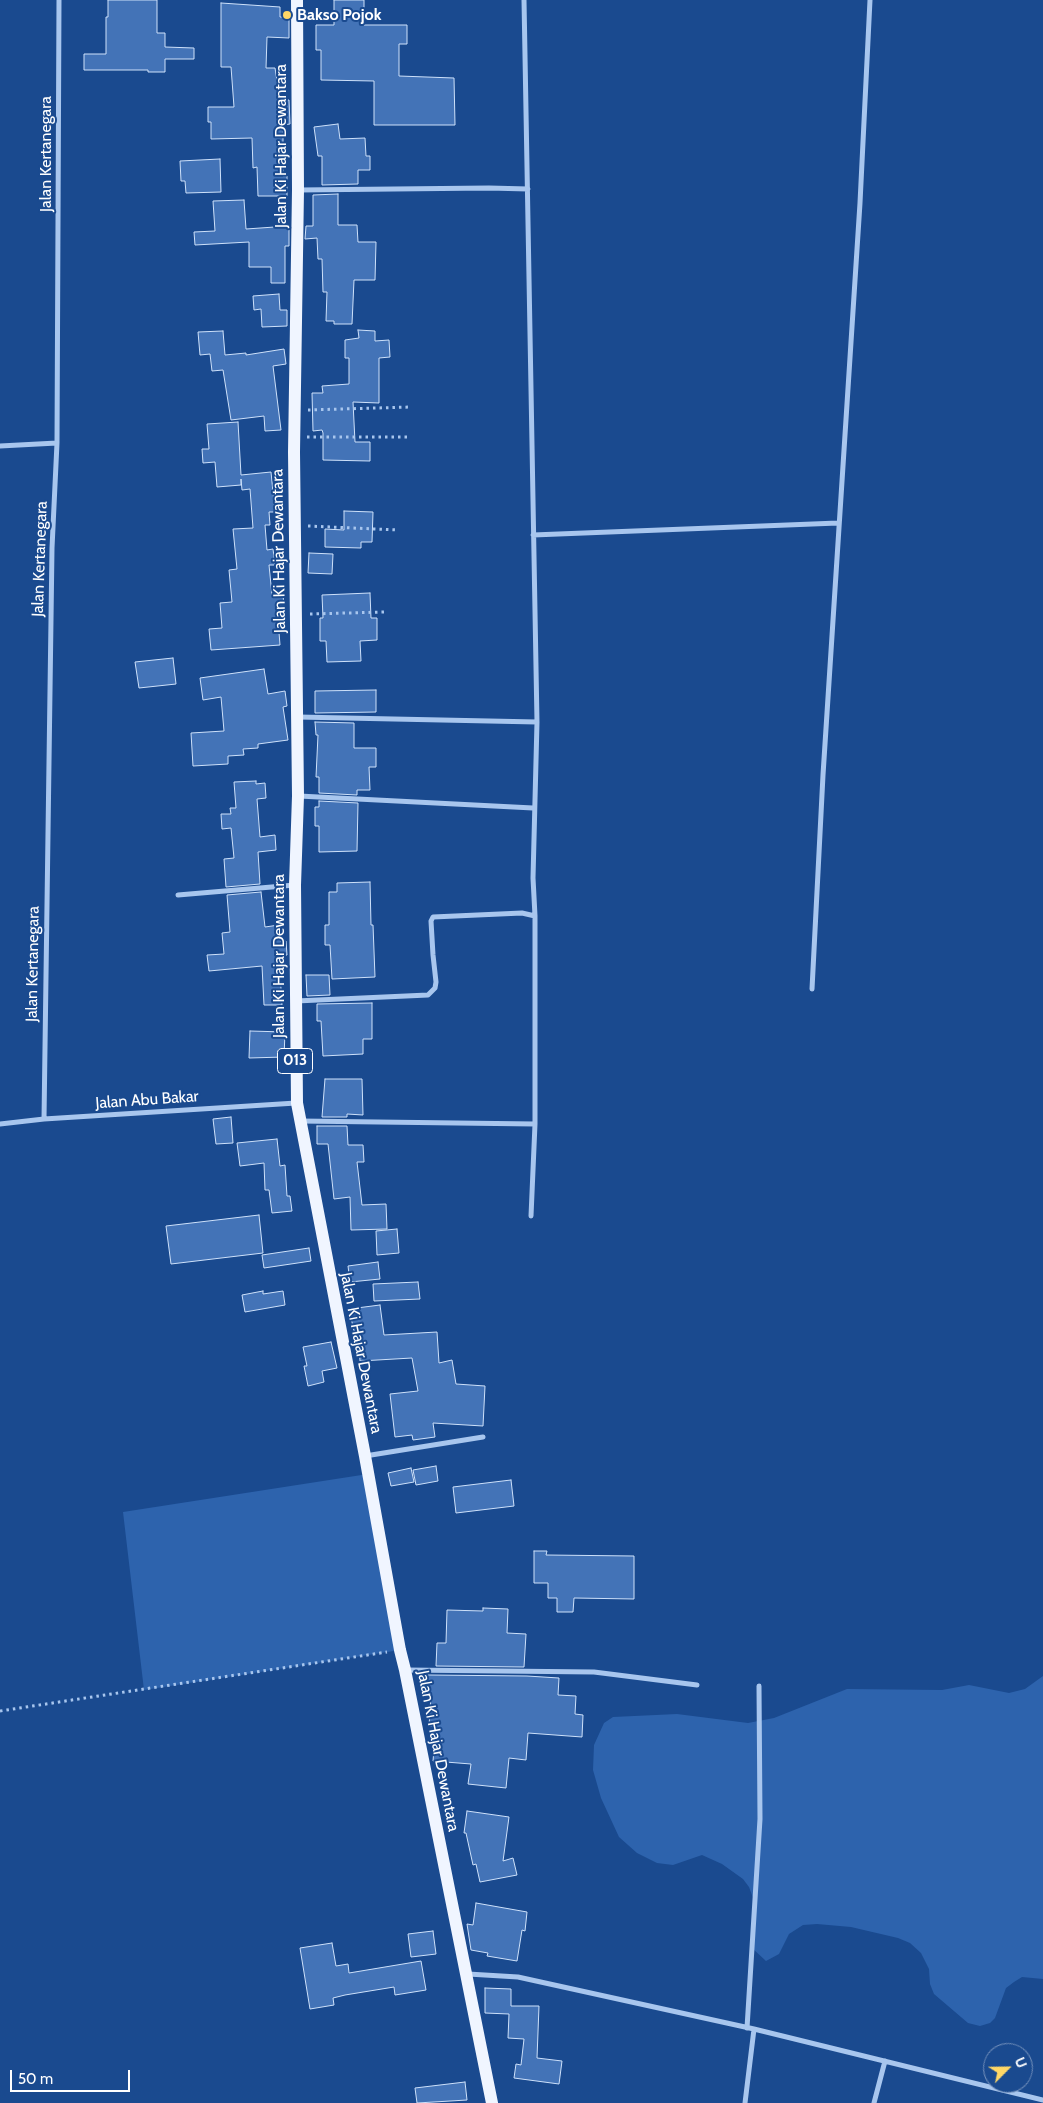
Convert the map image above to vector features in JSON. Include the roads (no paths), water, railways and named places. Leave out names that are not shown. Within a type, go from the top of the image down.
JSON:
[{"type":"main road","name":"Jalan Ki Hajar Dewantara","points":[[297,0],[298,190],[294,436],[298,717],[295,885],[297,1103],[365,1456],[400,1650],[492,2103]]},
{"type":"street","name":"Jalan Kertanegara","points":[[44,1119],[52,548],[57,442],[59,0]]},
{"type":"street","points":[[524,0],[537,722],[533,808],[535,1124],[531,1216]]},
{"type":"street","points":[[812,989],[838,523],[860,203],[870,0]]},
{"type":"street","points":[[298,190],[480,188],[528,190]]},
{"type":"street","points":[[0,446],[57,442]]},
{"type":"street","points":[[533,535],[838,523]]},
{"type":"street","points":[[298,717],[537,722]]},
{"type":"street","points":[[298,796],[533,808]]},
{"type":"street","points":[[178,895],[295,885]]},
{"type":"street","points":[[296,1001],[428,996],[435,988],[436,982],[432,946],[431,921],[433,917],[522,913],[535,916]]},
{"type":"street","name":"Jalan Abu Bakar","points":[[0,1124],[44,1119],[297,1103]]},
{"type":"street","points":[[300,1120],[535,1124]]},
{"type":"street","points":[[365,1456],[483,1436]]},
{"type":"street","points":[[405,1670],[594,1672],[697,1685]]},
{"type":"street","points":[[745,2103],[760,1819],[759,1686]]},
{"type":"street","points":[[467,1974],[518,1977],[750,2028],[1043,2100]]},
{"type":"street","points":[[874,2103],[885,2061]]},
{"type":"place","name":"Bakso Pojok","points":[[287,15]]}]
